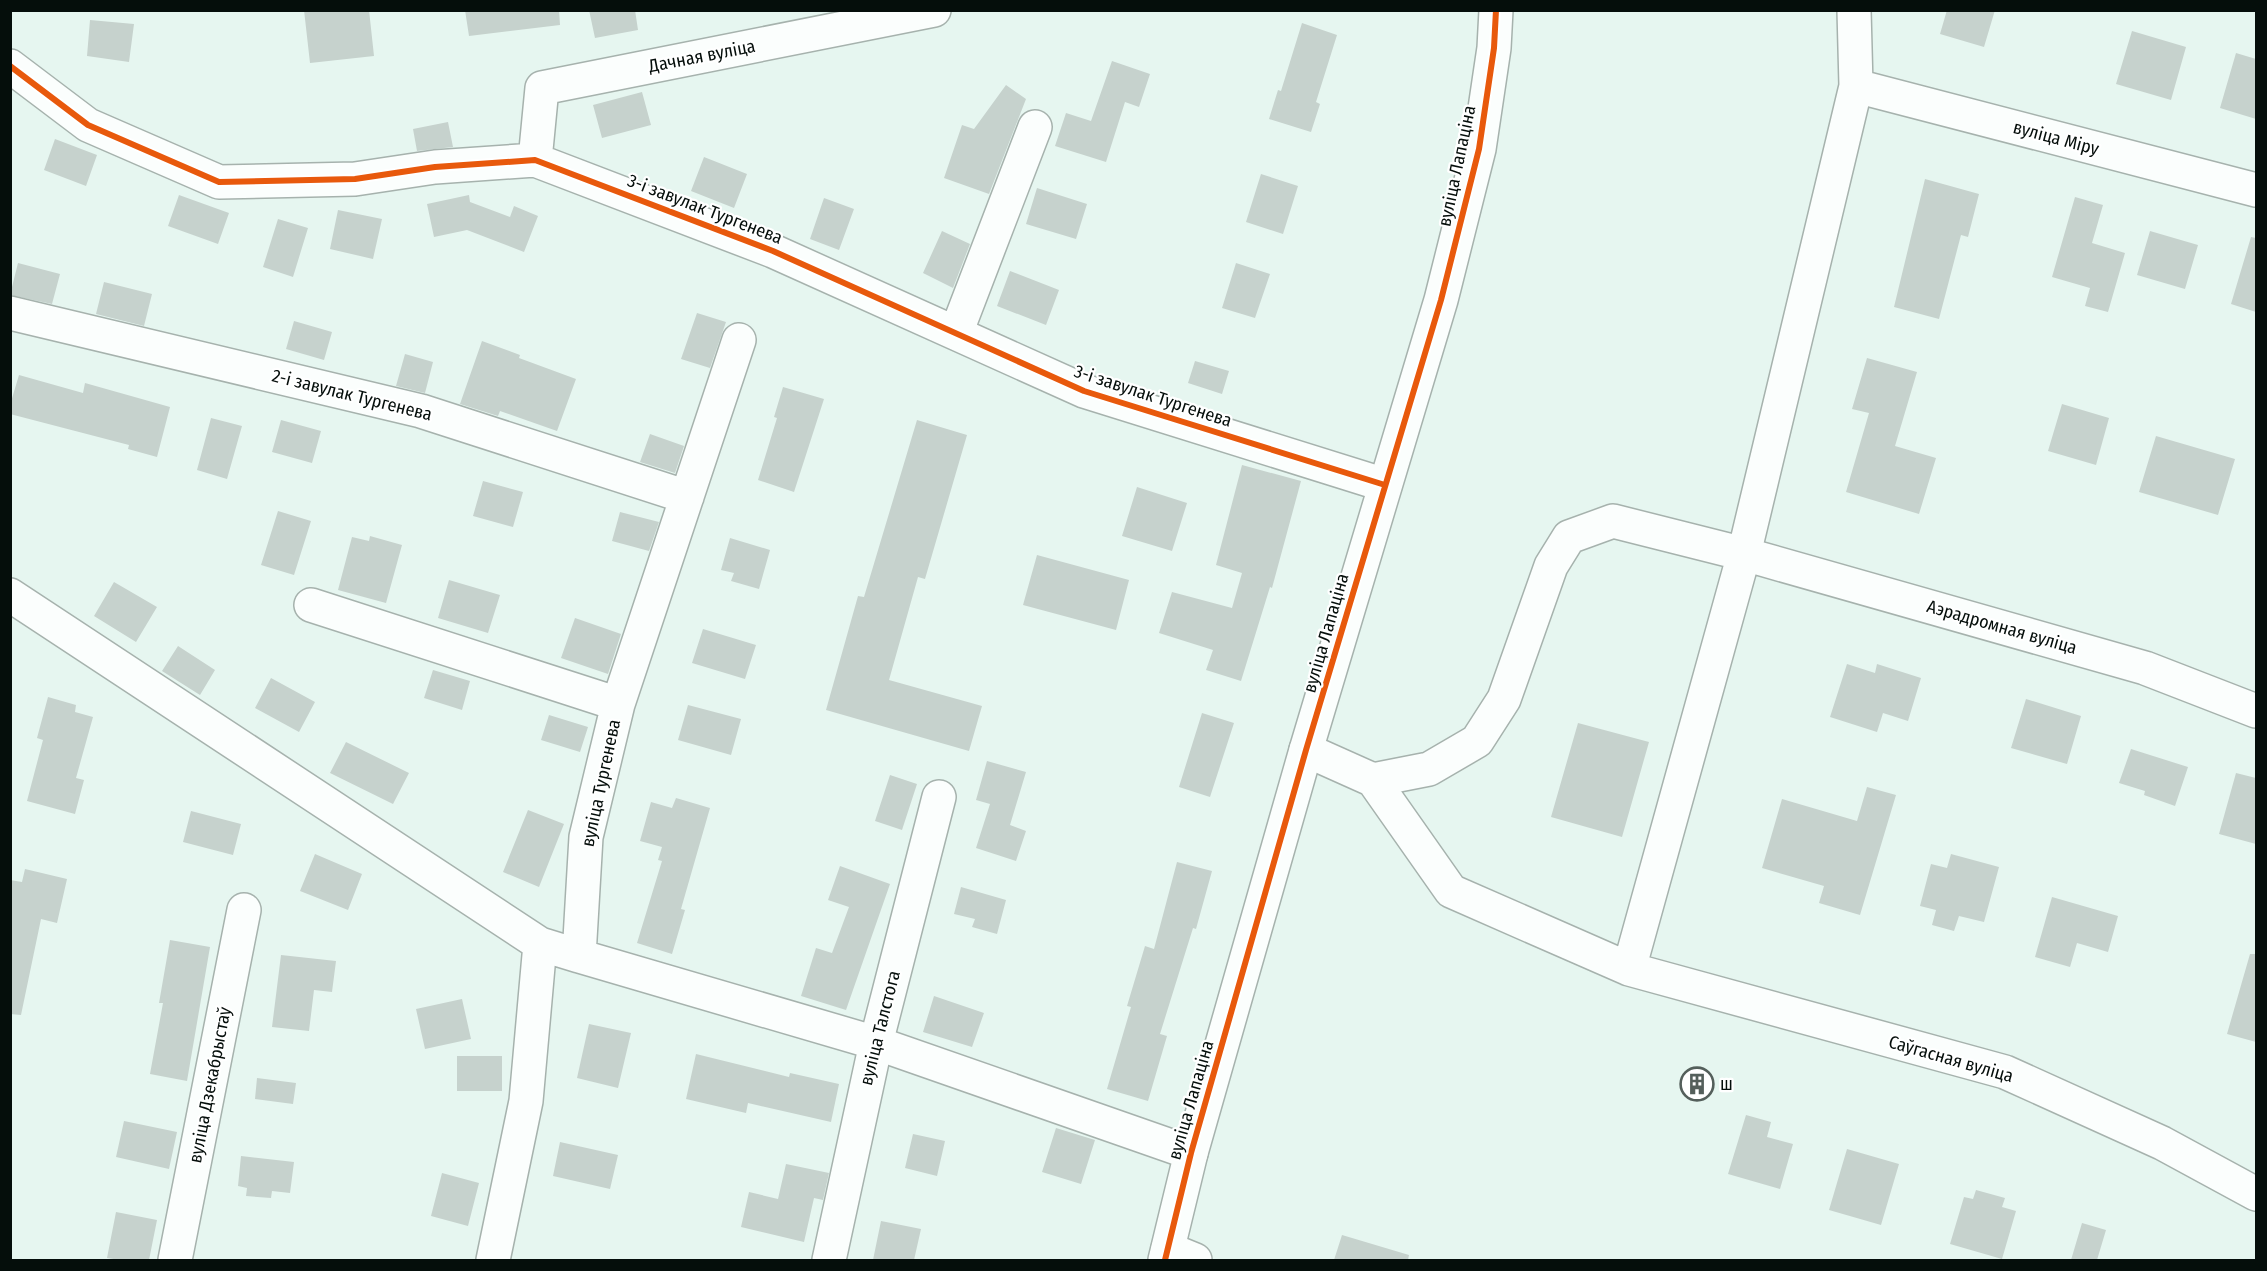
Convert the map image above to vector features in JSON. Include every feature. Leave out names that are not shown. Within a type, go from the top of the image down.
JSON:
[{"type":"street","name":"Дачная вуліца","points":[[535,160],[542,88],[933,10]]},
{"type":"street","name":"вуліца Лапаціна","points":[[1176,1257],[1191,1153],[1306,750],[1441,300],[1479,149],[1494,48],[1496,10]]},
{"type":"street","points":[[1629,969],[1744,554],[1856,86],[1854,10]]},
{"type":"street","name":"3-і завулак Тургенева","points":[[10,66],[88,125],[219,182],[355,179],[435,167],[535,160],[773,251],[1084,391],[1385,485]]},
{"type":"street","name":"вуліца Міру","points":[[1856,86],[2256,190]]},
{"type":"street","points":[[956,333],[1035,126]]},
{"type":"street","name":"2-і завулак Тургенева","points":[[10,312],[422,411],[687,497]]},
{"type":"street","name":"вуліца Тургенева","points":[[579,956],[586,837],[618,704],[739,340]]},
{"type":"street","name":"Аэрадромная вуліца","points":[[1372,780],[1429,769],[1477,741],[1504,699],[1551,566],[1569,537],[1613,521],[1744,554],[2145,668],[2256,711]]},
{"type":"street","points":[[10,595],[540,945],[876,1043],[1191,1153]]},
{"type":"street","points":[[310,605],[618,704]]},
{"type":"street","points":[[1306,750],[1372,780]]},
{"type":"street","name":"Саўгасная вуліца","points":[[1372,780],[1451,891],[1629,969],[2005,1072],[2162,1143],[2256,1194]]},
{"type":"street","name":"вуліца Талстога","points":[[829,1260],[876,1043],[939,797]]},
{"type":"street","name":"вуліца Дзекабрыстаў","points":[[176,1260],[244,910]]},
{"type":"street","points":[[493,1260],[526,1101],[540,945]]},
{"type":"building","points":[[304,10],[369,10],[374,56],[310,63]]},
{"type":"building","points":[[465,10],[559,10],[560,25],[469,36]]},
{"type":"building","points":[[589,10],[635,10],[638,30],[595,38]]},
{"type":"building","points":[[1947,10],[1995,10],[1984,47],[1940,34]]},
{"type":"building","points":[[90,20],[134,24],[129,62],[87,56]]},
{"type":"building","points":[[1302,23],[1337,35],[1316,102],[1320,104],[1311,132],[1269,119],[1278,90],[1281,91]]},
{"type":"building","points":[[2132,31],[2186,47],[2171,100],[2116,84]]},
{"type":"building","points":[[2236,53],[2256,59],[2256,119],[2220,108]]},
{"type":"building","points":[[1112,61],[1150,74],[1139,107],[1125,102],[1106,162],[1055,146],[1066,113],[1091,121]]},
{"type":"building","points":[[1006,85],[1026,99],[989,194],[944,178],[962,125],[974,129]]},
{"type":"building","points":[[642,92],[651,125],[602,138],[593,105]]},
{"type":"building","points":[[448,122],[453,147],[417,151],[413,129]]},
{"type":"building","points":[[55,139],[97,155],[86,186],[44,170]]},
{"type":"building","points":[[704,157],[747,174],[734,208],[691,191]]},
{"type":"building","points":[[1261,174],[1298,186],[1283,234],[1246,222]]},
{"type":"building","points":[[1925,179],[1979,194],[1968,237],[1961,235],[1939,319],[1894,307]]},
{"type":"building","points":[[1037,188],[1087,204],[1076,239],[1026,224]]},
{"type":"building","points":[[179,195],[229,213],[218,244],[168,226]]},
{"type":"building","points":[[469,195],[470,202],[510,217],[514,206],[538,216],[524,252],[467,230],[434,237],[427,204]]},
{"type":"building","points":[[2075,197],[2103,205],[2092,243],[2125,253],[2108,312],[2085,306],[2090,288],[2052,277]]},
{"type":"building","points":[[824,198],[854,209],[839,250],[810,239]]},
{"type":"building","points":[[338,210],[382,219],[373,259],[330,249]]},
{"type":"building","points":[[278,219],[308,228],[293,277],[263,267]]},
{"type":"building","points":[[942,231],[970,244],[953,288],[923,273]]},
{"type":"building","points":[[2150,231],[2198,245],[2185,289],[2137,275]]},
{"type":"building","points":[[2251,237],[2256,238],[2256,312],[2231,304]]},
{"type":"building","points":[[18,263],[60,274],[52,304],[10,295]]},
{"type":"building","points":[[1236,263],[1270,274],[1255,318],[1222,308]]},
{"type":"building","points":[[1010,271],[1059,290],[1046,325],[997,306]]},
{"type":"building","points":[[104,282],[152,294],[144,326],[96,314]]},
{"type":"building","points":[[697,313],[726,322],[710,368],[681,359]]},
{"type":"building","points":[[294,321],[332,332],[324,360],[286,349]]},
{"type":"building","points":[[482,341],[520,355],[519,358],[576,379],[557,431],[500,411],[498,416],[460,404]]},
{"type":"building","points":[[405,354],[433,362],[425,393],[396,386]]},
{"type":"building","points":[[1867,358],[1917,372],[1895,446],[1936,458],[1919,514],[1846,492],[1869,413],[1852,409]]},
{"type":"building","points":[[1195,361],[1229,371],[1222,394],[1188,383]]},
{"type":"building","points":[[19,375],[83,393],[85,383],[170,407],[157,457],[128,449],[129,445],[10,414],[10,405]]},
{"type":"building","points":[[783,387],[824,399],[794,492],[758,480],[777,418],[774,417]]},
{"type":"building","points":[[2062,404],[2109,418],[2096,465],[2048,451]]},
{"type":"building","points":[[211,418],[242,426],[227,479],[197,470]]},
{"type":"building","points":[[281,420],[321,431],[312,463],[272,452]]},
{"type":"building","points":[[917,420],[967,435],[925,579],[918,577],[889,680],[982,706],[969,751],[826,710],[858,596],[864,597]]},
{"type":"building","points":[[650,434],[684,446],[675,473],[640,462]]},
{"type":"building","points":[[2156,436],[2235,459],[2218,515],[2139,492]]},
{"type":"building","points":[[1242,465],[1301,481],[1272,588],[1270,587],[1241,681],[1206,670],[1213,650],[1159,633],[1172,592],[1232,608],[1242,573],[1216,565]]},
{"type":"building","points":[[483,481],[523,492],[513,527],[473,516]]},
{"type":"building","points":[[1137,487],[1187,503],[1172,551],[1122,536]]},
{"type":"building","points":[[278,511],[311,521],[294,575],[261,565]]},
{"type":"building","points":[[620,512],[659,522],[649,551],[612,541]]},
{"type":"building","points":[[370,536],[402,545],[386,603],[338,590],[352,537],[369,541]]},
{"type":"building","points":[[730,538],[770,550],[759,589],[731,581],[734,573],[721,570]]},
{"type":"building","points":[[1037,555],[1129,580],[1116,630],[1023,605]]},
{"type":"building","points":[[449,580],[500,595],[488,633],[438,618]]},
{"type":"building","points":[[114,582],[157,607],[136,642],[94,616]]},
{"type":"building","points":[[575,618],[621,634],[608,674],[561,658]]},
{"type":"building","points":[[703,629],[756,645],[745,679],[692,663]]},
{"type":"building","points":[[178,646],[215,670],[200,695],[162,671]]},
{"type":"building","points":[[1847,664],[1875,673],[1877,664],[1921,678],[1908,721],[1883,713],[1877,732],[1830,717]]},
{"type":"building","points":[[433,670],[470,681],[462,710],[424,698]]},
{"type":"building","points":[[271,678],[315,702],[299,732],[255,708]]},
{"type":"building","points":[[48,697],[76,705],[75,712],[93,717],[76,778],[84,780],[75,814],[27,801],[43,740],[37,738]]},
{"type":"building","points":[[2026,699],[2081,716],[2067,764],[2011,748]]},
{"type":"building","points":[[688,705],[741,719],[731,755],[678,740]]},
{"type":"building","points":[[1202,713],[1234,723],[1210,797],[1179,787]]},
{"type":"building","points":[[549,715],[588,727],[580,752],[541,740]]},
{"type":"building","points":[[1578,723],[1649,742],[1622,837],[1551,817]]},
{"type":"building","points":[[346,742],[409,773],[393,804],[330,773]]},
{"type":"building","points":[[2131,749],[2188,767],[2175,806],[2144,795],[2145,791],[2119,783]]},
{"type":"building","points":[[987,761],[1026,772],[1010,825],[1026,831],[1016,861],[976,848],[990,804],[976,800]]},
{"type":"building","points":[[2236,773],[2256,778],[2256,844],[2219,834]]},
{"type":"building","points":[[890,775],[917,784],[902,830],[875,821]]},
{"type":"building","points":[[1867,787],[1896,795],[1860,915],[1819,903],[1824,886],[1762,868],[1782,799],[1857,821]]},
{"type":"building","points":[[676,798],[710,808],[681,909],[685,910],[672,954],[637,943],[662,861],[658,860],[662,847],[640,841],[651,802],[672,808]]},
{"type":"building","points":[[528,810],[564,824],[539,887],[503,872]]},
{"type":"building","points":[[191,811],[241,824],[233,855],[183,842]]},
{"type":"building","points":[[315,854],[362,874],[348,910],[300,891]]},
{"type":"building","points":[[1951,854],[1999,867],[1984,922],[1959,916],[1954,931],[1932,925],[1936,910],[1920,906],[1931,864],[1947,868]]},
{"type":"building","points":[[1177,862],[1212,871],[1196,929],[1193,928],[1160,1034],[1167,1036],[1148,1101],[1107,1089],[1131,1007],[1127,1006],[1145,946],[1154,949]]},
{"type":"building","points":[[840,866],[890,884],[846,1010],[801,996],[816,948],[832,953],[849,907],[828,900]]},
{"type":"building","points":[[25,869],[67,879],[57,923],[41,919],[21,1015],[10,1014],[10,880],[22,882]]},
{"type":"building","points":[[961,887],[1006,900],[997,934],[972,927],[975,919],[954,914]]},
{"type":"building","points":[[2052,897],[2118,916],[2108,952],[2077,943],[2070,967],[2035,957]]},
{"type":"building","points":[[170,940],[210,947],[187,1081],[150,1074],[163,1003],[159,1003]]},
{"type":"building","points":[[2250,954],[2256,954],[2256,1042],[2227,1034]]},
{"type":"building","points":[[281,955],[336,961],[332,992],[314,990],[309,1031],[272,1027]]},
{"type":"building","points":[[934,996],[984,1013],[972,1047],[923,1032]]},
{"type":"building","points":[[462,999],[471,1039],[425,1049],[416,1009]]},
{"type":"building","points":[[589,1024],[631,1033],[618,1088],[577,1078]]},
{"type":"building","points":[[696,1054],[789,1077],[790,1073],[839,1084],[831,1122],[748,1103],[746,1113],[686,1099]]},
{"type":"building","points":[[457,1056],[502,1056],[502,1091],[457,1091]]},
{"type":"building","points":[[257,1078],[296,1083],[293,1104],[255,1099]]},
{"type":"building","points":[[1746,1115],[1771,1122],[1767,1137],[1793,1144],[1780,1189],[1728,1174]]},
{"type":"building","points":[[124,1121],[177,1132],[169,1169],[116,1157]]},
{"type":"building","points":[[1056,1128],[1095,1140],[1081,1184],[1042,1172]]},
{"type":"building","points":[[913,1134],[945,1141],[937,1176],[905,1168]]},
{"type":"building","points":[[560,1142],[618,1155],[610,1189],[553,1176]]},
{"type":"building","points":[[1847,1149],[1899,1164],[1881,1225],[1829,1210]]},
{"type":"building","points":[[241,1156],[294,1162],[290,1193],[272,1191],[271,1198],[246,1196],[247,1188],[238,1186]]},
{"type":"building","points":[[786,1164],[829,1173],[823,1200],[814,1198],[804,1242],[741,1227],[749,1192],[778,1199]]},
{"type":"building","points":[[442,1173],[479,1183],[468,1226],[431,1216]]},
{"type":"building","points":[[1976,1190],[2005,1198],[2002,1207],[2016,1211],[2002,1259],[1950,1244],[1964,1197],[1973,1199]]},
{"type":"building","points":[[116,1212],[157,1220],[149,1260],[107,1258]]},
{"type":"building","points":[[881,1221],[921,1229],[914,1260],[873,1260]]},
{"type":"building","points":[[2082,1223],[2106,1230],[2097,1260],[2071,1260]]},
{"type":"building","points":[[1342,1235],[1409,1255],[1408,1260],[1334,1260]]},
{"type":"cycle path","points":[[1165,1260],[1191,1153],[1306,750],[1441,300],[1479,149],[1494,48],[1496,10]]},
{"type":"cycle path","points":[[10,66],[88,125],[219,182],[355,179],[435,167],[535,160],[773,251],[1084,391],[1385,485]]},
{"type":"place","name":"ш","points":[[1697,1084]]}]
